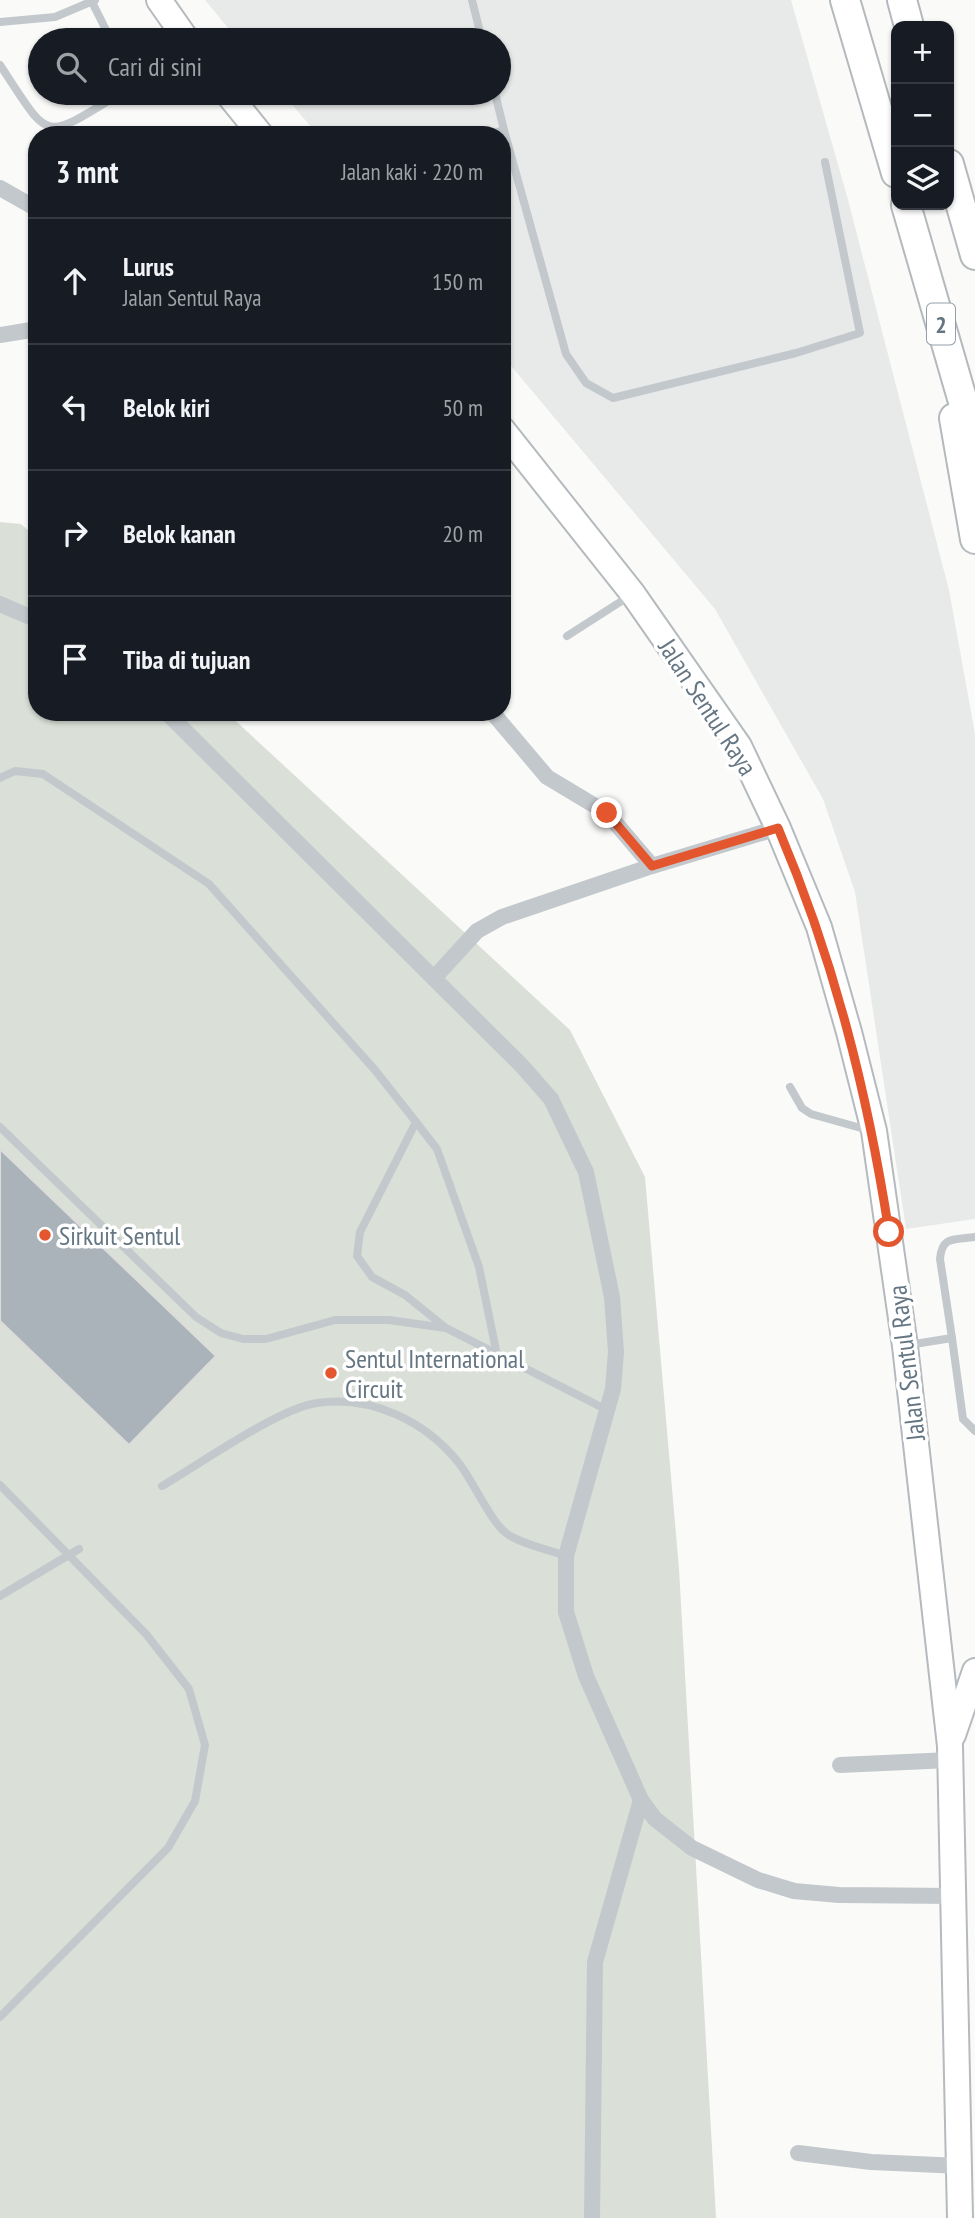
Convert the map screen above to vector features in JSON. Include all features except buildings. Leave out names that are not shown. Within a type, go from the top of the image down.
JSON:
[{"type":"highway","points":[[845,0],[891,156]]},
{"type":"highway","points":[[902,0],[908,21]]},
{"type":"highway","points":[[954,182],[975,255]]},
{"type":"highway","name":"2","points":[[907,210],[975,443]]},
{"type":"highway","points":[[933,297],[975,539]]},
{"type":"main road","points":[[159,0],[179,28]]},
{"type":"main road","points":[[237,105],[254,126]]},
{"type":"main road","name":"Jalan Sentul Raya","points":[[511,440],[633,594],[739,746],[778,828],[818,927],[832,970],[874,1131],[905,1346],[965,1895],[960,2218]]},
{"type":"main road","points":[[950,1753],[975,1671]]},
{"type":"street","points":[[0,188],[28,204]]},
{"type":"street","points":[[0,335],[28,330]]},
{"type":"street","points":[[0,604],[28,616]]},
{"type":"street","points":[[175,721],[522,1066],[551,1099],[586,1172],[612,1297],[616,1352],[609,1411],[566,1556],[566,1612],[586,1676],[641,1800],[655,1819],[692,1848],[758,1880],[794,1891],[839,1895],[965,1895]]},
{"type":"street","points":[[500,721],[547,777],[607,813],[652,866]]},
{"type":"street","points":[[434,978],[477,931],[502,916],[778,828]]},
{"type":"street","points":[[840,1765],[950,1753]]},
{"type":"street","points":[[592,2218],[594,1962],[641,1800]]},
{"type":"street","points":[[798,2153],[871,2162],[961,2166]]},
{"type":"lane","points":[[472,0],[479,28]]},
{"type":"lane","points":[[0,22],[55,17],[93,1],[105,28]]},
{"type":"lane","points":[[0,65],[37,122],[44,126]]},
{"type":"lane","points":[[66,126],[101,105]]},
{"type":"lane","points":[[498,105],[503,126]]},
{"type":"lane","points":[[511,155],[566,354],[586,383],[613,398],[796,353],[860,333],[825,162]]},
{"type":"lane","points":[[567,636],[633,594]]},
{"type":"lane","points":[[0,778],[15,771],[43,774],[209,884],[375,1070],[437,1149],[479,1267],[497,1355]]},
{"type":"lane","points":[[790,1087],[802,1108],[811,1114],[874,1131]]},
{"type":"lane","points":[[416,1122],[360,1232],[357,1256],[372,1277],[405,1295],[446,1328],[609,1411]]},
{"type":"lane","points":[[0,1127],[196,1317],[220,1333],[243,1339],[266,1339],[335,1320],[389,1320],[446,1328]]},
{"type":"lane","points":[[975,1237],[946,1241],[941,1246],[940,1259],[963,1419],[975,1430]]},
{"type":"lane","points":[[905,1346],[952,1338]]},
{"type":"lane","points":[[162,1486],[281,1415],[316,1402],[354,1403],[383,1408],[417,1424],[458,1461],[506,1533],[566,1556]]},
{"type":"lane","points":[[0,1485],[146,1634],[189,1689],[205,1745],[195,1801],[168,1848],[0,2017]]},
{"type":"lane","points":[[0,1596],[79,1549]]},
{"type":"shaded area","points":[[205,0],[791,0],[847,196],[949,590],[975,734],[975,1219],[906,1229],[855,892],[823,799],[715,609],[511,366],[511,126],[310,126],[292,105],[511,105],[511,28],[228,28]]},
{"type":"shaded area","name":"Sentul International Circuit","points":[[0,522],[21,524],[28,530],[28,721],[236,721],[570,1030],[645,1177],[679,1569],[716,2218],[0,2218]]},
{"type":"place","name":"Sirkuit Sentul","points":[[45,1235]]},
{"type":"place","name":"Sentul International Circuit","points":[[331,1373]]},
{"type":"route","points":[[607,813],[652,866],[778,828],[818,927],[835,981],[874,1131],[889,1232]]}]
